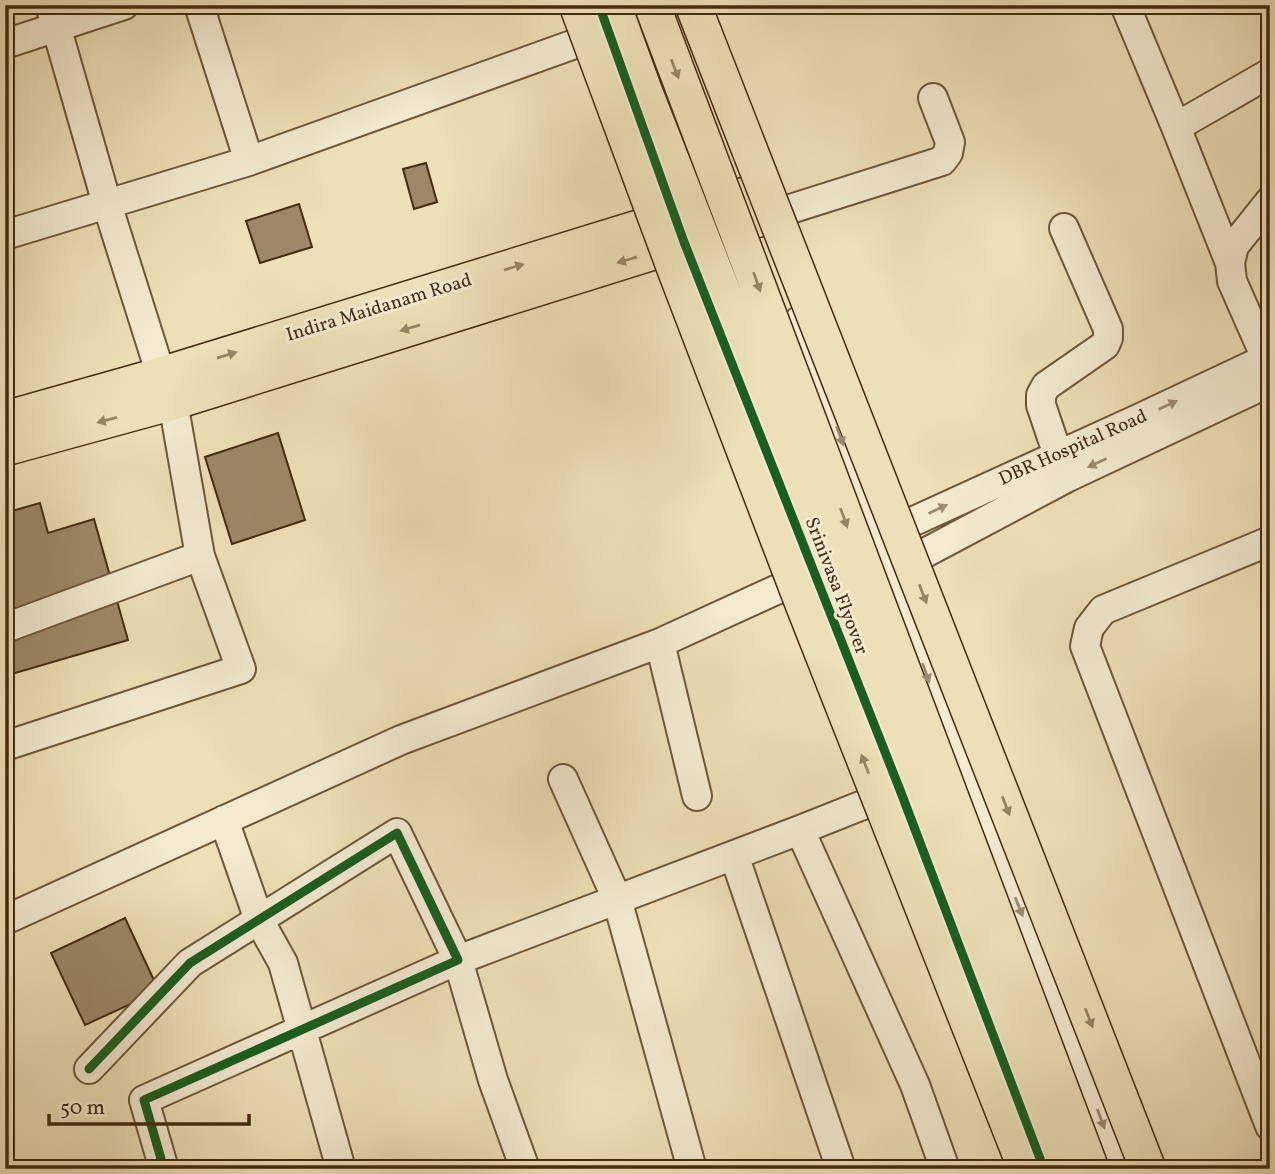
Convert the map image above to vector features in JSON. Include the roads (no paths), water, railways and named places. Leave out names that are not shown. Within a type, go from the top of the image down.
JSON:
[{"type":"main road","points":[[577,5],[807,617],[1026,1169]]},
{"type":"main road","name":"Srinivasa Flyover","points":[[652,5],[1091,1169]]},
{"type":"main road","points":[[693,5],[1148,1169]]},
{"type":"main road","name":"Srinivasa Flyover","points":[[610,19],[654,114],[830,567],[911,790],[1055,1169]]},
{"type":"main road","name":"Indira Maidanam Road","points":[[5,419],[167,388],[757,206]]},
{"type":"main road","points":[[5,448],[167,388]]},
{"type":"street","points":[[5,44],[54,16],[124,5]]},
{"type":"street","points":[[199,5],[248,161]]},
{"type":"street","points":[[598,5],[610,19],[680,230],[900,790],[1044,1169]]},
{"type":"street","points":[[678,5],[757,206],[941,714],[1080,1058],[1119,1169]]},
{"type":"street","points":[[1125,5],[1230,263],[1232,282],[1269,366]]},
{"type":"street","points":[[5,746],[241,669],[200,556],[167,388],[107,204],[54,16]]},
{"type":"street","points":[[5,235],[248,161],[610,19]]},
{"type":"street","points":[[1176,127],[1270,73]]},
{"type":"street","points":[[757,206],[942,161],[948,153],[950,142],[933,98]]},
{"type":"street","points":[[1230,263],[1234,246],[1270,201]]},
{"type":"street","points":[[1058,455],[1041,405],[1041,395],[1046,386],[1105,345],[1108,338],[1108,330],[1064,228]]},
{"type":"street","name":"DBR Hospital Road","points":[[876,538],[1058,455],[1269,366]]},
{"type":"street","name":"DBR Hospital Road","points":[[889,572],[1269,366]]},
{"type":"street","points":[[1270,541],[1103,610],[1089,628],[1085,646],[1270,1126]]},
{"type":"street","points":[[5,628],[200,556]]},
{"type":"street","points":[[5,920],[401,740],[660,643],[814,572]]},
{"type":"street","points":[[660,643],[697,796]]},
{"type":"street","points":[[563,779],[617,899],[692,1169]]},
{"type":"street","points":[[164,1169],[144,1100],[458,960],[900,790]]},
{"type":"street","points":[[224,820],[259,920],[283,963],[341,1169]]},
{"type":"street","points":[[800,830],[915,1085],[945,1169]]},
{"type":"street","points":[[89,1069],[190,963],[397,833],[458,960],[494,1080],[526,1169]]},
{"type":"street","points":[[734,855],[841,1169]]}]
